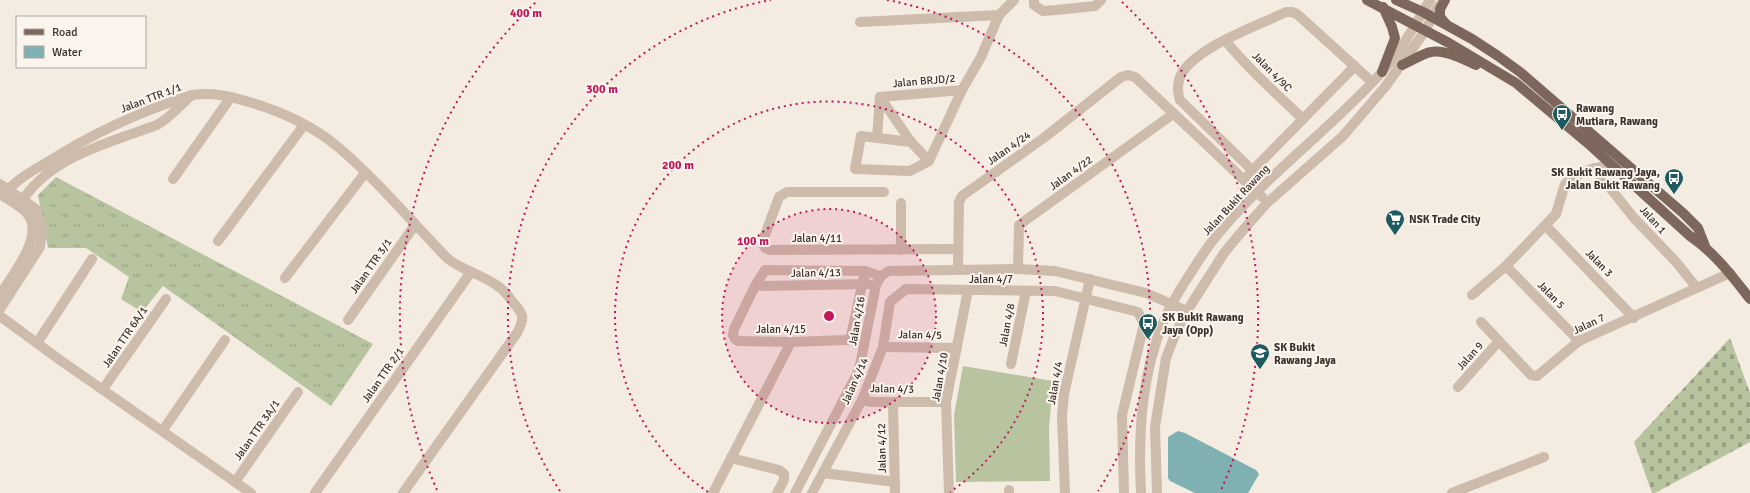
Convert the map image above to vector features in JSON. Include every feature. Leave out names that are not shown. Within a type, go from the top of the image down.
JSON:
[{"type":"main road","points":[[1367,0],[1426,30],[1516,83],[1590,146],[1690,236],[1705,246],[1730,273],[1750,299]]},
{"type":"main road","points":[[1396,0],[1423,12],[1472,39],[1498,56],[1532,83],[1683,213],[1698,228],[1705,246]]},
{"type":"main road","points":[[1445,0],[1440,9],[1440,17],[1449,27]]},
{"type":"main road","points":[[1382,7],[1392,27],[1394,38],[1382,72]]},
{"type":"main road","points":[[1402,65],[1425,54],[1437,51],[1468,61],[1516,83]]},
{"type":"street","points":[[911,142],[861,136],[855,169],[910,171],[929,161],[962,90],[981,57],[1000,15],[1014,0]]},
{"type":"street","points":[[1034,0],[1034,5],[1044,11],[1094,6],[1100,0]]},
{"type":"street","name":"Jalan Bukit Rawang","points":[[1141,493],[1139,444],[1147,374],[1158,335],[1172,303],[1214,239],[1257,193],[1322,132],[1382,72],[1416,25],[1430,0]]},
{"type":"street","points":[[1157,493],[1155,426],[1163,373],[1171,342],[1187,311],[1224,253],[1267,203],[1349,129],[1402,65],[1426,30],[1437,8],[1445,0]]},
{"type":"street","points":[[1252,171],[1180,100],[1178,93],[1182,73],[1198,56],[1225,40],[1286,12],[1292,12],[1372,82]]},
{"type":"street","points":[[860,22],[1000,15]]},
{"type":"street","name":"Jalan 4/9C","points":[[1225,40],[1265,83],[1303,119]]},
{"type":"street","points":[[1243,180],[1355,66]]},
{"type":"street","name":"Jalan 4/24","points":[[958,269],[959,202],[962,196],[1045,137],[1121,77],[1128,75],[1135,77],[1173,114]]},
{"type":"street","name":"Jalan BRJD/2","points":[[877,138],[880,98],[962,90]]},
{"type":"street","points":[[192,95],[209,93],[259,104],[304,125],[338,147],[453,264],[500,287],[522,312],[523,323],[517,333],[403,493]]},
{"type":"street","name":"Jalan TTR 1/1","points":[[21,203],[36,183],[56,162],[103,129],[170,102],[192,95]]},
{"type":"street","name":"Jalan TTR 1/1","points":[[3,191],[17,180],[56,162],[79,155],[157,125],[168,119],[180,105],[192,95]]},
{"type":"street","points":[[173,179],[231,97]]},
{"type":"street","points":[[880,98],[911,142],[929,161]]},
{"type":"street","points":[[1173,114],[1267,203]]},
{"type":"street","name":"Jalan 4/22","points":[[1018,269],[1019,225],[1173,114]]},
{"type":"street","points":[[126,120],[132,134]]},
{"type":"street","points":[[218,241],[304,125]]},
{"type":"street","points":[[1322,132],[1334,126],[1342,125],[1349,129]]},
{"type":"street","points":[[1472,295],[1506,266],[1546,226],[1556,214],[1565,184],[1587,170],[1605,166]]},
{"type":"street","name":"Jalan 1","points":[[1594,168],[1634,218],[1676,263],[1696,288]]},
{"type":"street","points":[[285,278],[365,173]]},
{"type":"street","points":[[0,309],[40,247],[42,229],[40,218],[36,209],[21,203],[3,191]]},
{"type":"street","name":"Jalan 4/11","points":[[884,192],[787,192],[779,197],[762,243],[765,248],[770,250],[958,250]]},
{"type":"street","points":[[0,295],[24,256],[33,236],[31,220],[21,203]]},
{"type":"street","points":[[901,250],[902,204]]},
{"type":"street","name":"Jalan TTR 3/1","points":[[348,320],[415,225]]},
{"type":"street","name":"Jalan 3","points":[[1546,226],[1634,318]]},
{"type":"street","points":[[37,343],[92,259]]},
{"type":"street","name":"Jalan 5","points":[[1506,266],[1579,341]]},
{"type":"street","points":[[755,286],[765,270],[865,271],[878,280],[889,271],[1018,269],[1054,271],[1146,293],[1172,303],[1187,311]]},
{"type":"street","name":"Jalan 4/15","points":[[755,286],[734,329],[733,335],[738,341],[791,342],[849,339],[865,271]]},
{"type":"street","name":"Jalan TTR 2/1","points":[[315,493],[471,272]]},
{"type":"street","name":"Jalan 7","points":[[1481,322],[1531,375],[1537,376],[1579,341],[1634,318],[1730,273]]},
{"type":"street","name":"Jalan 4/4","points":[[1065,493],[1062,416],[1063,402],[1090,279]]},
{"type":"street","name":"Jalan 4/13","points":[[755,286],[862,284],[878,280]]},
{"type":"street","name":"Jalan 4/16","points":[[795,493],[859,370],[878,280]]},
{"type":"street","name":"Jalan 4/7","points":[[898,296],[906,289],[1055,291],[1138,312],[1144,324],[1122,415],[1124,493]]},
{"type":"street","name":"Jalan 4/10","points":[[949,493],[946,402],[968,290]]},
{"type":"street","name":"Jalan 4/8","points":[[1011,364],[1026,291]]},
{"type":"street","name":"Jalan 4/14","points":[[812,493],[860,403],[883,347],[890,302],[898,296]]},
{"type":"street","name":"Jalan TTR 6A/1","points":[[103,390],[166,298]]},
{"type":"street","points":[[0,316],[251,493]]},
{"type":"street","points":[[163,430],[225,340]]},
{"type":"street","name":"Jalan 9","points":[[1458,387],[1499,341]]},
{"type":"street","points":[[713,493],[791,342]]},
{"type":"street","name":"Jalan 4/5","points":[[883,347],[957,348]]},
{"type":"street","name":"Jalan TTR 3A/1","points":[[235,482],[298,392]]},
{"type":"street","name":"Jalan 4/3","points":[[844,400],[860,403],[946,402]]},
{"type":"street","name":"Jalan 4/12","points":[[893,402],[895,493]]},
{"type":"street","points":[[1452,493],[1544,456]]},
{"type":"street","points":[[731,458],[779,470],[784,474],[784,480],[777,493]]},
{"type":"street","points":[[823,473],[895,482]]},
{"type":"green space","points":[[56,177],[373,344],[331,406],[163,286],[142,312],[121,299],[129,277],[86,248],[48,248],[38,195]]},
{"type":"green space","points":[[1730,338],[1750,393],[1750,442],[1655,493],[1652,493],[1634,442]]},
{"type":"green space","points":[[963,366],[1053,381],[1049,428],[1050,481],[956,482],[954,415]]},
{"type":"water","points":[[1178,431],[1185,433],[1256,470],[1259,474],[1248,493],[1195,493],[1170,481],[1168,478],[1168,437]]},
{"type":"place","name":"Rawang Mutiara, Rawang","points":[[1562,131]]},
{"type":"place","name":"SK Bukit Rawang Jaya, Jalan Bukit Rawang","points":[[1674,195]]},
{"type":"place","name":"NSK Trade City","points":[[1395,236]]},
{"type":"place","name":"SK Bukit Rawang Jaya (Opp)","points":[[1148,340]]},
{"type":"place","name":"SK Bukit Rawang Jaya","points":[[1260,370]]}]
